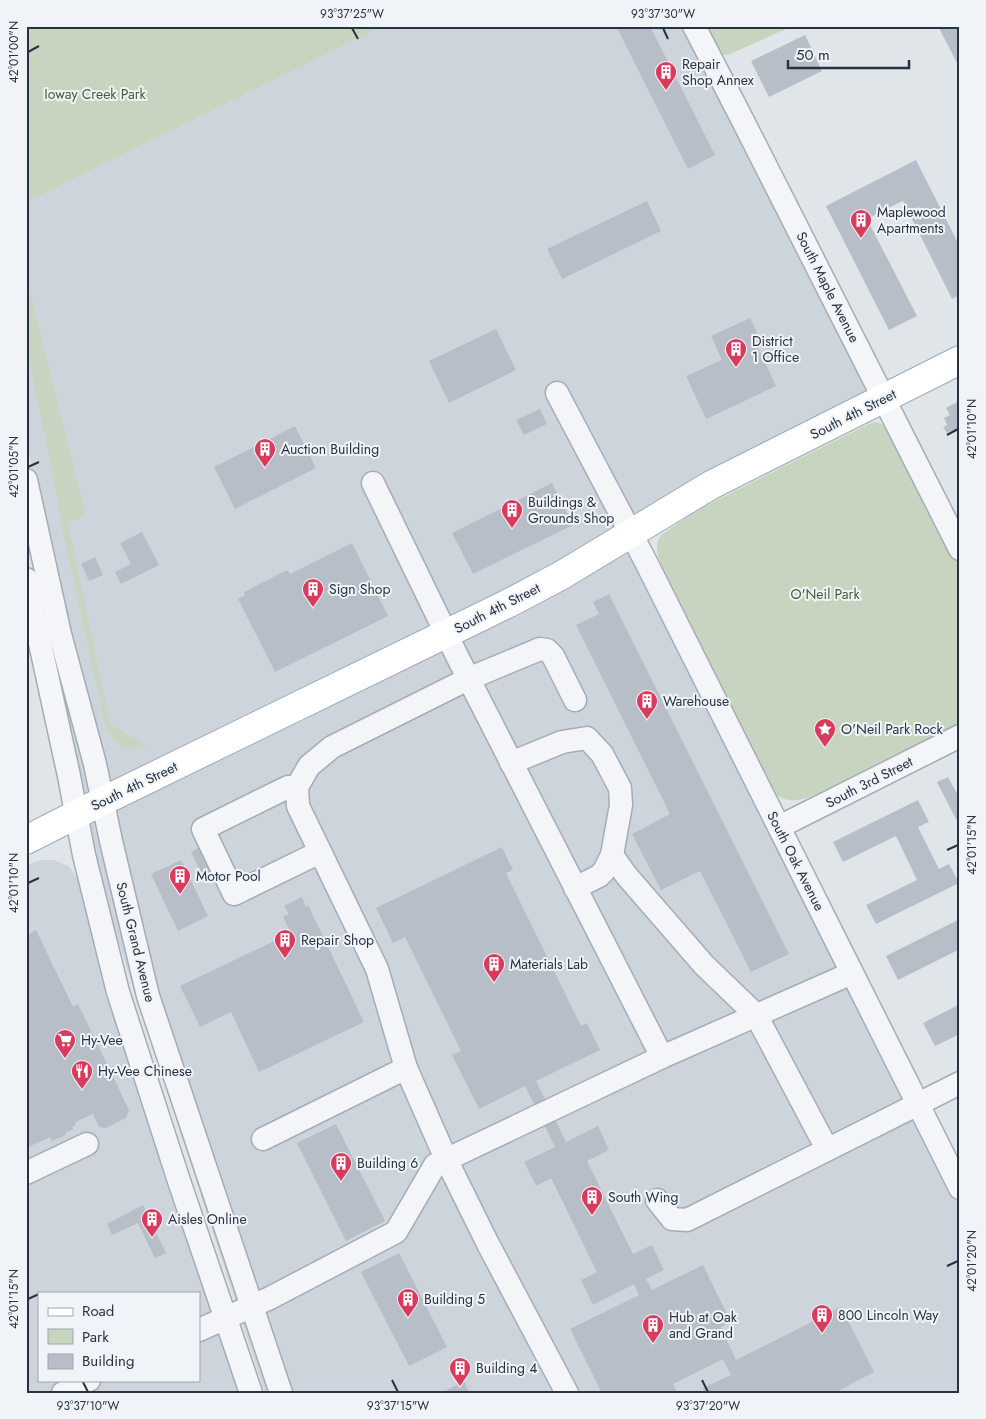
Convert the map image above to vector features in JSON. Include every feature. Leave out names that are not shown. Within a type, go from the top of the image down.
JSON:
[{"type":"main road","name":"South 4th Street","points":[[26,840],[509,603],[562,575],[711,485],[960,360]]},
{"type":"street","name":"South Maple Avenue","points":[[694,26],[960,549]]},
{"type":"street","name":"South Oak Avenue","points":[[557,393],[631,534],[960,1188]]},
{"type":"street","name":"South Grand Avenue","points":[[26,480],[60,634],[103,801],[148,996],[281,1393]]},
{"type":"street","points":[[373,484],[468,678],[662,1057]]},
{"type":"street","name":"South Grand Avenue","points":[[26,579],[77,814],[84,855],[118,992],[179,1181],[251,1393]]},
{"type":"street","points":[[567,1393],[484,1236],[446,1159],[406,1068],[377,968],[298,806],[297,787],[310,766],[332,747],[468,678],[529,652],[540,649],[548,650],[553,656],[575,700]]},
{"type":"street","name":"South 3rd Street","points":[[779,827],[960,736]]},
{"type":"street","points":[[511,763],[562,742],[587,738],[602,754],[620,788],[621,805],[612,855],[604,871],[599,876],[575,888]]},
{"type":"street","points":[[297,787],[288,787],[203,829],[234,894],[320,852]]},
{"type":"street","points":[[612,855],[626,875],[704,965],[756,1016],[827,1149]]},
{"type":"street","points":[[200,1330],[252,1306],[396,1232],[435,1165],[662,1057],[852,972]]},
{"type":"street","points":[[263,1139],[406,1068]]},
{"type":"street","points":[[657,1200],[672,1219],[687,1220],[960,1083]]},
{"type":"street","points":[[26,1173],[87,1144]]},
{"type":"street","points":[[63,1393],[84,1382]]},
{"type":"shaded area","points":[[383,26],[684,26],[884,398],[631,534],[960,1188],[960,1393],[265,1393],[77,814],[48,628],[51,559],[26,441],[26,203]]},
{"type":"shaded area","points":[[41,860],[54,860],[68,866],[78,880],[99,957],[239,1393],[26,1393],[26,865]]},
{"type":"green space","name":"Ioway Creek Park","points":[[26,26],[383,26],[26,203]]},
{"type":"green space","points":[[701,26],[793,26],[728,55],[722,55]]},
{"type":"green space","points":[[26,275],[86,515],[68,523],[110,724],[148,746],[141,748],[129,748],[118,744],[106,729],[61,522],[26,345]]},
{"type":"green space","name":"O'Neil Park","points":[[876,422],[889,427],[894,435],[960,565],[960,724],[812,796],[790,800],[777,796],[665,573],[658,554],[657,544],[661,535],[699,509]]},
{"type":"building","name":"Repair Shop Annex","points":[[616,26],[650,26],[715,155],[688,169]]},
{"type":"building","points":[[938,26],[960,26],[960,69]]},
{"type":"building","points":[[805,35],[822,71],[769,97],[751,61]]},
{"type":"building","name":"Maplewood Apartments","points":[[916,160],[960,247],[960,295],[952,299],[903,201],[892,206],[867,219],[917,316],[889,330],[826,206]]},
{"type":"building","points":[[647,201],[661,231],[562,279],[547,249]]},
{"type":"building","name":"District 1 Office","points":[[750,318],[761,341],[756,343],[776,386],[706,419],[686,376],[722,360],[711,336]]},
{"type":"building","points":[[496,329],[516,370],[449,403],[429,361]]},
{"type":"building","points":[[957,402],[960,409],[960,429],[947,433],[943,427],[947,425],[944,418],[950,415],[946,408]]},
{"type":"building","points":[[540,409],[547,424],[524,435],[516,420]]},
{"type":"building","name":"Auction Building","points":[[295,426],[316,468],[235,509],[214,467]]},
{"type":"building","name":"Buildings & Grounds Shop","points":[[552,483],[573,525],[473,574],[452,533]]},
{"type":"building","points":[[142,532],[159,565],[121,584],[115,572],[131,564],[120,543]]},
{"type":"building","name":"Sign Shop","points":[[352,543],[388,616],[275,672],[238,599],[245,595],[244,592],[283,572],[288,570],[290,574]]},
{"type":"building","points":[[95,557],[103,575],[89,581],[81,564]]},
{"type":"building","name":"Warehouse","points":[[609,594],[789,954],[751,972],[700,871],[661,890],[632,834],[670,814],[576,625],[599,614],[593,602]]},
{"type":"building","points":[[948,777],[960,799],[960,827],[937,782]]},
{"type":"building","points":[[918,800],[929,822],[918,827],[939,869],[949,864],[959,883],[876,924],[866,905],[917,880],[896,836],[843,862],[833,842]]},
{"type":"building","points":[[207,844],[220,869],[203,877],[191,852]]},
{"type":"building","points":[[502,847],[513,870],[506,873],[581,1026],[587,1023],[600,1050],[536,1081],[566,1142],[598,1126],[609,1150],[587,1161],[633,1254],[652,1245],[664,1270],[646,1279],[652,1290],[703,1265],[731,1322],[721,1327],[736,1360],[841,1307],[874,1372],[834,1393],[705,1393],[703,1388],[731,1375],[723,1359],[673,1384],[677,1392],[675,1393],[602,1393],[570,1329],[639,1295],[634,1284],[593,1305],[581,1280],[597,1272],[551,1178],[536,1186],[524,1162],[555,1147],[525,1086],[479,1109],[452,1055],[461,1051],[405,937],[393,943],[376,908]]},
{"type":"building","name":"Motor Pool","points":[[181,860],[208,916],[178,931],[151,874]]},
{"type":"building","name":"Repair Shop","points":[[302,897],[306,907],[308,905],[364,1022],[259,1072],[231,1012],[200,1027],[180,986],[291,933],[283,917],[289,914],[284,906]]},
{"type":"building","points":[[960,919],[960,949],[898,980],[886,956]]},
{"type":"building","name":"Hy-Vee","points":[[36,930],[73,1007],[78,1004],[129,1110],[126,1118],[106,1128],[99,1127],[93,1114],[75,1122],[76,1125],[65,1133],[66,1135],[52,1141],[50,1137],[26,1148],[26,935]]},
{"type":"building","points":[[960,1004],[960,1034],[935,1046],[923,1023]]},
{"type":"building","name":"Building 6","points":[[336,1124],[385,1221],[346,1241],[297,1143]]},
{"type":"building","name":"Aisles Online","points":[[143,1205],[166,1253],[155,1258],[138,1223],[112,1235],[107,1224]]},
{"type":"building","name":"Building 5","points":[[399,1253],[447,1347],[409,1366],[361,1272]]},
{"type":"building","name":"Building 4","points":[[464,1381],[470,1393],[441,1393]]},
{"type":"place","name":"Repair Shop Annex","points":[[666,91]]},
{"type":"place","name":"Maplewood Apartments","points":[[861,239]]},
{"type":"place","name":"District 1 Office","points":[[736,368]]},
{"type":"place","name":"Auction Building","points":[[265,468]]},
{"type":"place","name":"Buildings & Grounds Shop","points":[[512,529]]},
{"type":"place","name":"Sign Shop","points":[[313,608]]},
{"type":"place","name":"Warehouse","points":[[647,720]]},
{"type":"place","name":"O'Neil Park Rock","points":[[825,748]]},
{"type":"place","name":"Motor Pool","points":[[180,895]]},
{"type":"place","name":"Repair Shop","points":[[285,959]]},
{"type":"place","name":"Materials Lab","points":[[494,983]]},
{"type":"place","name":"Hy-Vee","points":[[65,1059]]},
{"type":"place","name":"Hy-Vee Chinese","points":[[82,1090]]},
{"type":"place","name":"Building 6","points":[[341,1182]]},
{"type":"place","name":"South Wing","points":[[592,1216]]},
{"type":"place","name":"Aisles Online","points":[[152,1238]]},
{"type":"place","name":"Building 5","points":[[408,1318]]},
{"type":"place","name":"800 Lincoln Way","points":[[822,1334]]},
{"type":"place","name":"Hub at Oak and Grand","points":[[653,1344]]},
{"type":"place","name":"Building 4","points":[[460,1387]]}]
